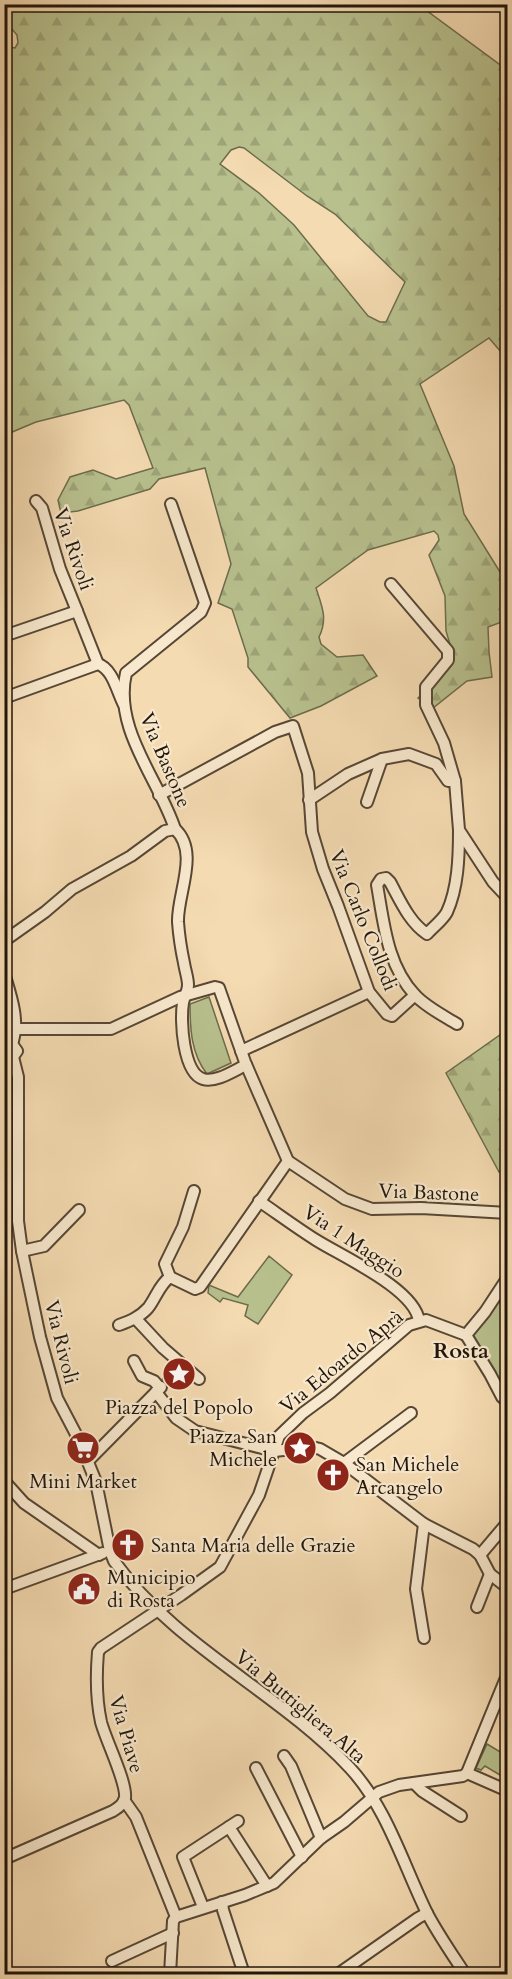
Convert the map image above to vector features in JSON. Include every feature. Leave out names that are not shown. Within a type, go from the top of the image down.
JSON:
[{"type":"street","name":"Via Rivoli","points":[[36,501],[42,508],[60,568],[98,664],[110,673],[124,706]]},
{"type":"street","name":"Via Bastone","points":[[171,504],[205,603],[201,612],[126,673],[124,706],[132,735],[183,842],[186,864],[178,918],[181,949],[188,979],[182,1015],[188,1059],[194,1073],[209,1080],[246,1065]]},
{"type":"street","points":[[391,584],[448,651],[448,660],[426,687],[426,705],[444,743],[455,781],[459,853],[454,889],[446,914],[427,934],[406,912],[386,878],[381,879],[377,885],[388,947],[395,966],[415,995],[458,1024]]},
{"type":"street","name":"Via Rivoli","points":[[4,636],[77,610]]},
{"type":"street","points":[[4,698],[98,664]]},
{"type":"street","name":"Via Carlo Collodi","points":[[159,795],[275,732],[293,726],[308,773],[312,832],[318,854],[369,992],[387,1014],[392,1016],[415,995]]},
{"type":"street","points":[[309,800],[348,774],[382,759],[409,754],[436,764],[448,781],[455,781]]},
{"type":"street","points":[[367,802],[382,759]]},
{"type":"street","points":[[4,941],[45,912],[72,889],[131,856],[165,831],[175,829]]},
{"type":"street","points":[[459,831],[493,882],[507,898]]},
{"type":"street","points":[[4,973],[13,1006],[16,1029],[8,1045]]},
{"type":"street","points":[[16,1029],[111,1029],[185,995],[219,988],[246,1065],[288,1161],[200,1287],[195,1288],[168,1278]]},
{"type":"street","points":[[241,1051],[369,992]]},
{"type":"street","name":"Via Rivoli","points":[[8,1045],[16,1049],[9,1056],[18,1077],[18,1221],[40,1337],[57,1398],[88,1461],[100,1496],[105,1553],[158,1610]]},
{"type":"street","name":"Via Bastone","points":[[288,1161],[345,1199],[372,1209],[421,1208],[507,1213]]},
{"type":"street","points":[[119,1325],[136,1319],[149,1307],[168,1278],[165,1264],[183,1227],[194,1191]]},
{"type":"street","name":"Via 1 Maggio","points":[[259,1201],[324,1245],[378,1275],[402,1294],[416,1310],[419,1321]]},
{"type":"street","points":[[22,1251],[44,1246],[79,1210]]},
{"type":"street","points":[[507,1277],[485,1312],[466,1335],[507,1402]]},
{"type":"street","points":[[136,1319],[144,1330],[199,1379]]},
{"type":"street","name":"Via Edoardo Aprà","points":[[158,1610],[220,1568],[259,1495],[279,1436],[289,1425],[409,1325],[419,1321],[434,1322],[466,1335]]},
{"type":"street","points":[[134,1361],[142,1376],[162,1386],[176,1418],[195,1431],[274,1450],[312,1447],[320,1449],[344,1463],[424,1524],[473,1549],[480,1555],[490,1574],[507,1588]]},
{"type":"street","points":[[88,1461],[162,1386],[184,1367]]},
{"type":"street","points":[[344,1463],[411,1413]]},
{"type":"street","points":[[6,1483],[24,1503],[105,1553]]},
{"type":"street","points":[[480,1555],[507,1522]]},
{"type":"street","points":[[424,1524],[416,1589],[424,1638]]},
{"type":"street","points":[[4,1589],[105,1553]]},
{"type":"street","points":[[477,1607],[490,1574]]},
{"type":"street","name":"Via Buttigliera Alta","points":[[158,1610],[348,1766],[372,1796],[427,1914],[465,1974]]},
{"type":"street","name":"Via Piave","points":[[4,1859],[113,1811],[124,1800],[124,1789],[101,1722],[96,1678],[98,1652],[158,1610]]},
{"type":"street","points":[[176,1917],[274,1883],[321,1838],[344,1822],[372,1796],[388,1788],[458,1778],[467,1773],[507,1673]]},
{"type":"street","points":[[284,1756],[291,1766],[321,1838]]},
{"type":"street","points":[[256,1768],[302,1857]]},
{"type":"street","points":[[467,1773],[507,1791]]},
{"type":"street","points":[[414,1783],[422,1791],[461,1816]]},
{"type":"street","points":[[124,1800],[136,1817],[176,1917],[170,1974]]},
{"type":"street","points":[[203,1907],[183,1857],[234,1824],[267,1886]]},
{"type":"street","points":[[222,1902],[244,1974]]},
{"type":"street","points":[[338,1974],[427,1914]]},
{"type":"street","points":[[111,1961],[173,1933]]},
{"type":"green space","points":[[99,4],[419,5],[507,70],[507,363],[489,338],[420,384],[454,466],[464,514],[500,572],[507,574],[507,620],[488,627],[492,677],[467,681],[433,708],[418,698],[451,662],[452,651],[446,631],[445,596],[429,555],[439,540],[434,531],[368,550],[316,588],[323,612],[323,624],[319,637],[321,644],[337,657],[363,655],[377,676],[321,706],[290,718],[248,667],[248,658],[232,609],[218,603],[231,564],[205,468],[159,479],[150,489],[78,511],[61,513],[58,500],[70,477],[93,470],[116,479],[153,468],[129,405],[124,400],[36,422],[5,435],[4,46],[15,48],[18,43],[17,35],[5,21],[5,5],[89,5],[96,10]],"holes":[[[244,148],[307,196],[335,214],[405,282],[386,322],[380,322],[368,316],[294,225],[259,193],[220,164],[231,150]]]},
{"type":"green space","points":[[209,997],[231,1063],[207,1074],[195,1049],[191,1031],[190,1004]]},
{"type":"green space","points":[[507,1030],[507,1167],[499,1172],[446,1073]]},
{"type":"green space","points":[[269,1256],[292,1275],[258,1324],[245,1316],[248,1305],[223,1298],[220,1302],[208,1293],[209,1285],[238,1297]]},
{"type":"green space","points":[[497,1301],[507,1304],[507,1395],[468,1339]]},
{"type":"green space","points":[[487,1744],[507,1756],[505,1778],[485,1766],[481,1770],[476,1768]]},
{"type":"place","name":"Piazza del Popolo","points":[[179,1374]]},
{"type":"place","name":"Mini Market","points":[[83,1448]]},
{"type":"place","name":"Piazza San Michele","points":[[300,1448]]},
{"type":"place","name":"San Michele Arcangelo","points":[[333,1475]]},
{"type":"place","name":"Santa Maria delle Grazie","points":[[128,1545]]},
{"type":"place","name":"Municipio di Rosta","points":[[84,1589]]},
{"type":"district","name":"Rosta","points":[[461,1350]]}]
